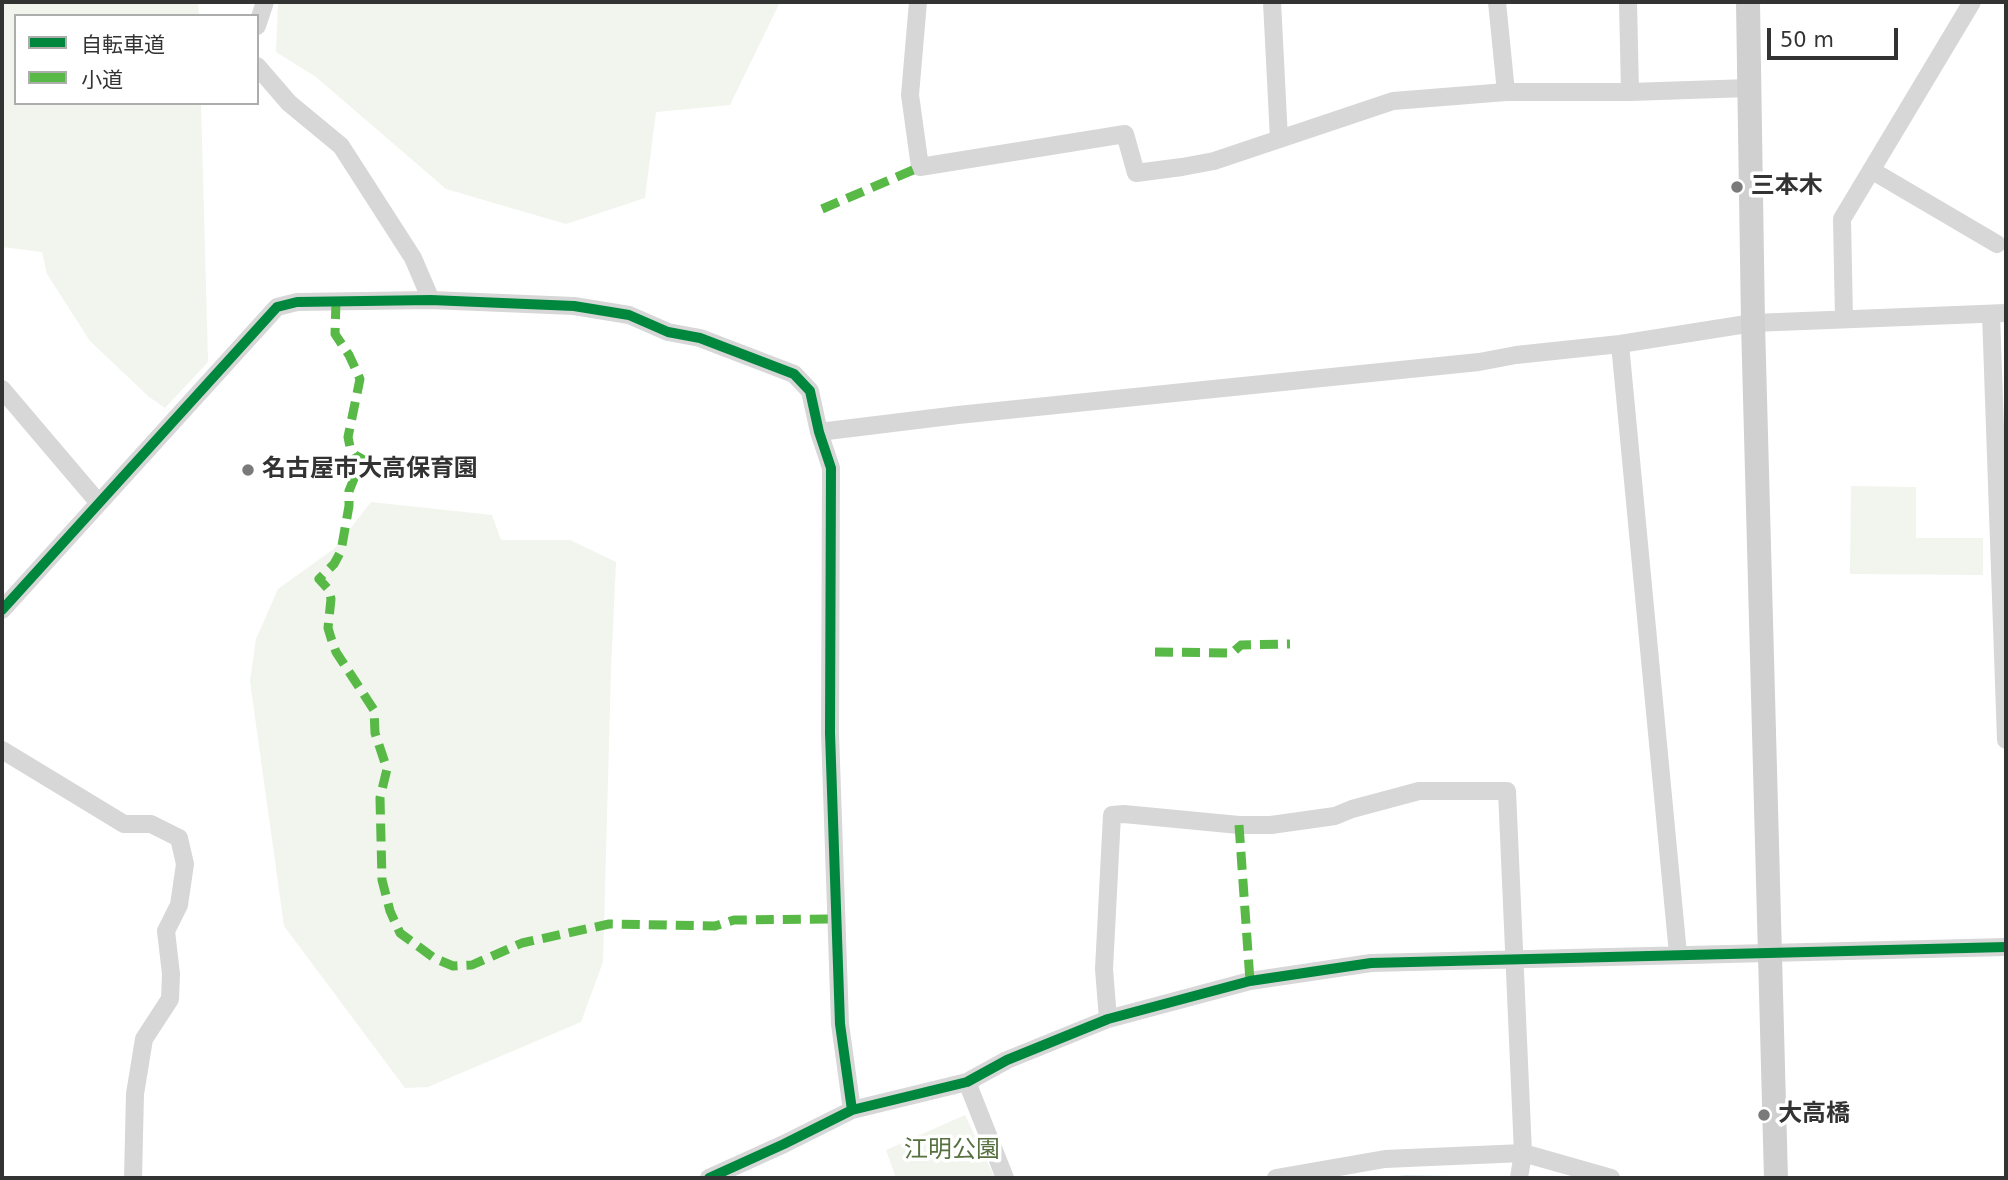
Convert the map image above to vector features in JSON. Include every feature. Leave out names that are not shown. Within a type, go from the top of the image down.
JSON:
[{"type":"street","points":[[259,20],[265,2]]},
{"type":"street","points":[[918,2],[910,95],[920,167],[1125,134],[1136,173],[1214,160],[1393,101],[1506,92],[1749,88]]},
{"type":"street","points":[[1272,2],[1279,139]]},
{"type":"street","points":[[1497,2],[1506,92]]},
{"type":"street","points":[[1628,2],[1630,92]]},
{"type":"street","points":[[1748,2],[1753,323],[1776,1178]]},
{"type":"street","points":[[1844,319],[1842,219],[1972,2]]},
{"type":"street","points":[[259,68],[289,103],[341,146],[413,258],[430,300]]},
{"type":"street","points":[[1871,170],[1997,244]]},
{"type":"street","points":[[2,610],[277,307],[297,302],[430,300],[574,306],[629,315],[668,332],[700,338],[794,374],[810,391],[819,432],[831,468],[830,733],[840,1024],[852,1110]]},
{"type":"street","points":[[819,432],[958,415],[1479,362],[1753,323],[1999,314],[2006,740]]},
{"type":"street","points":[[1620,344],[1678,954]]},
{"type":"street","points":[[2,389],[98,502]]},
{"type":"street","points":[[2,750],[124,824],[151,824],[179,838],[185,864],[178,905],[166,930],[171,974],[170,999],[144,1039],[135,1094],[133,1178]]},
{"type":"street","points":[[1108,1019],[1104,969],[1112,815],[1270,825],[1335,816],[1352,808],[1419,792],[1507,790],[1523,1153],[1519,1178]]},
{"type":"street","points":[[709,1178],[852,1110],[967,1082],[1007,1060],[1108,1019],[1250,981],[1371,963],[2006,947]]},
{"type":"street","points":[[967,1082],[1005,1178]]},
{"type":"street","points":[[1276,1178],[1385,1159],[1523,1153],[1611,1178]]},
{"type":"green space","points":[[2,2],[198,2],[199,14],[14,14],[14,105],[201,105],[208,362],[165,408],[148,396],[90,341],[47,274],[42,252],[2,247]]},
{"type":"green space","points":[[278,2],[780,2],[730,105],[656,112],[645,198],[566,224],[446,189],[316,77],[276,52]]},
{"type":"green space","points":[[1851,486],[1916,487],[1916,538],[1983,538],[1983,575],[1850,574]]},
{"type":"green space","points":[[371,502],[492,515],[501,540],[570,540],[616,562],[603,962],[581,1022],[428,1087],[405,1088],[284,926],[250,681],[256,639],[278,589],[335,548]]},
{"type":"green space","name":"江明公園","points":[[965,1115],[995,1178],[896,1178],[886,1150]]},
{"type":"shaded area","points":[[1406,1175],[1498,1177],[1501,1178],[1381,1178]]},
{"type":"marked path","points":[[822,209],[920,167]]},
{"type":"marked path","points":[[336,301],[335,334],[360,379],[348,437],[355,455],[362,459],[349,491],[341,551],[334,564],[319,579],[329,590],[331,599],[328,628],[336,652],[374,710],[375,733],[387,769],[380,798],[382,880],[390,911],[400,933],[434,958],[453,966],[472,965],[522,943],[609,924],[715,926],[734,920],[837,919]]},
{"type":"marked path","points":[[1155,652],[1232,653],[1241,645],[1290,644]]},
{"type":"marked path","points":[[1239,825],[1250,981]]},
{"type":"cycle path","points":[[2,610],[277,307],[297,302],[431,300],[574,306],[629,315],[668,332],[700,338],[794,374],[810,391],[819,432],[831,468],[830,733],[840,1024],[852,1110]]},
{"type":"cycle path","points":[[709,1178],[852,1110],[967,1082],[1007,1060],[1108,1019],[1250,981],[1371,963],[2006,947]]},
{"type":"place","name":"三本木","points":[[1737,187]]},
{"type":"place","name":"名古屋市大高保育園","points":[[248,470]]},
{"type":"place","name":"大高橋","points":[[1764,1115]]}]
